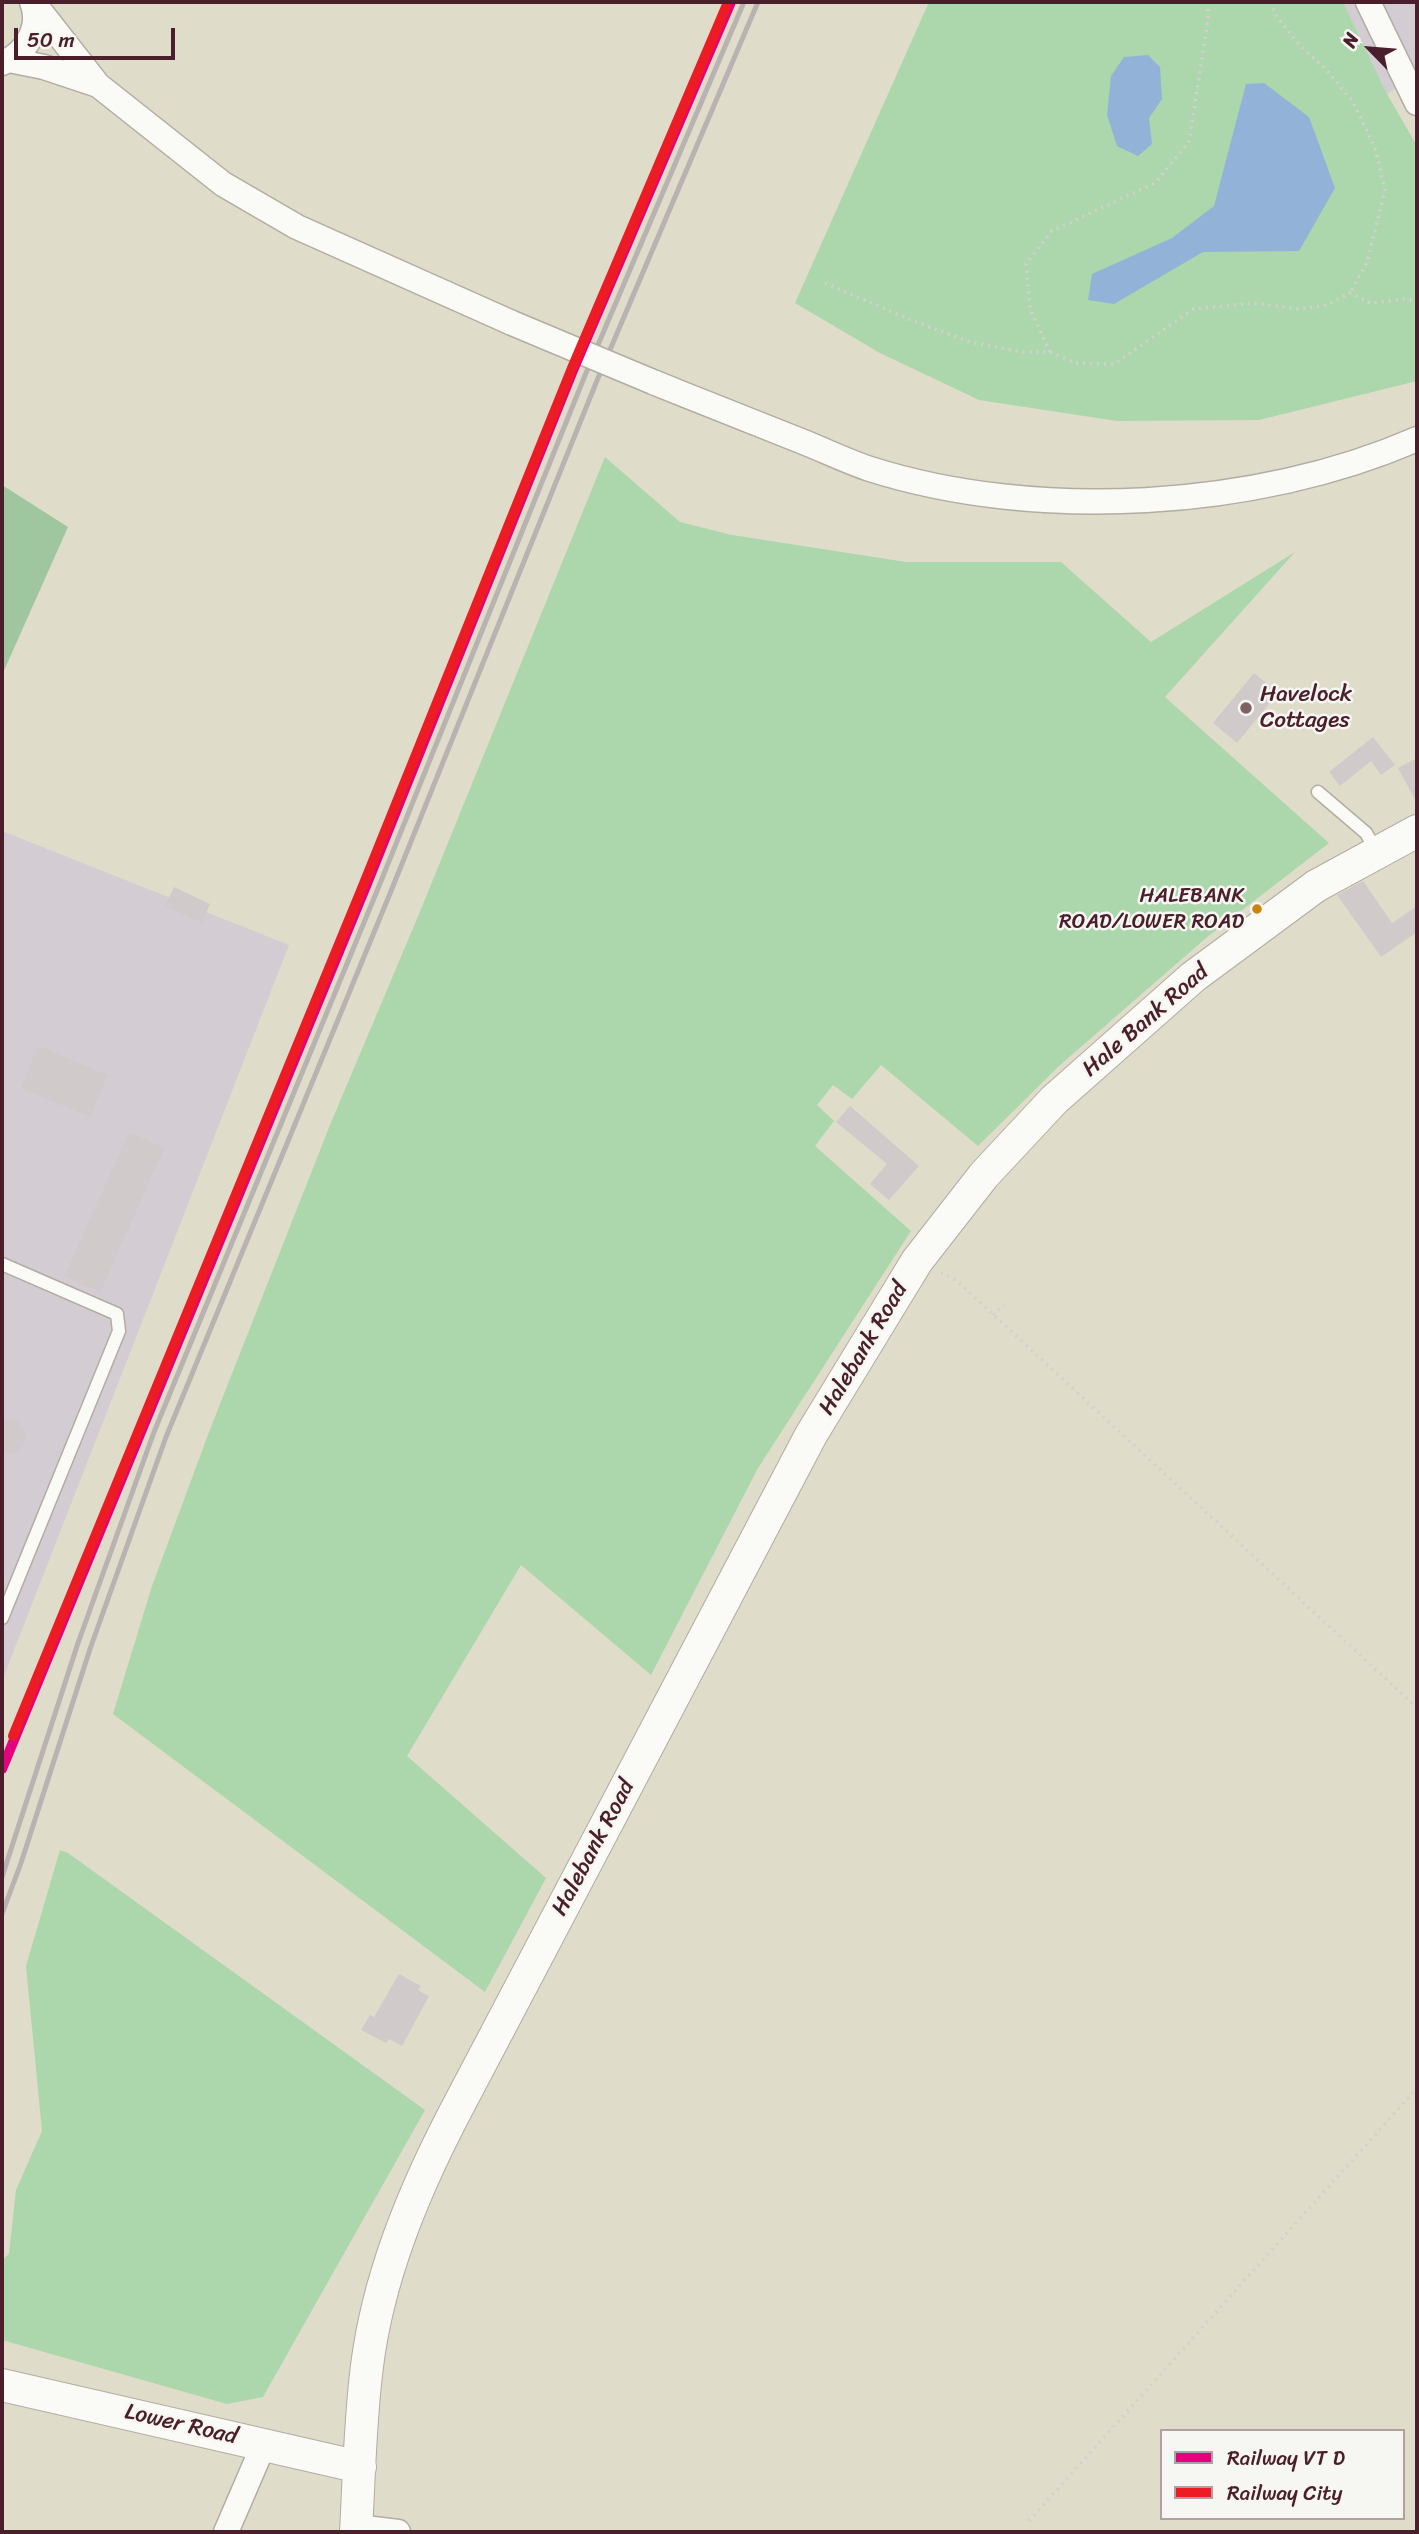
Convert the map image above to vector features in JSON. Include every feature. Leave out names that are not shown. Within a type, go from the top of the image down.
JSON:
[{"type":"street","points":[[6,62],[22,51],[31,37],[35,22],[33,2]]},
{"type":"street","points":[[33,2],[98,85],[223,184],[298,227],[512,323],[870,469],[947,488],[1020,498],[1094,501],[1233,491],[1347,465],[1417,439]]},
{"type":"street","points":[[1368,2],[1417,103]]},
{"type":"street","points":[[6,62],[44,67],[98,85]]},
{"type":"street","name":"Hale Bank Road","points":[[917,1261],[984,1175],[1046,1110],[1193,976],[1307,893],[1417,831]]},
{"type":"street","name":"Halebank Road","points":[[356,2530],[366,2367],[375,2318],[406,2215],[441,2139],[811,1435],[917,1261]]},
{"type":"street","name":"Lower Road","points":[[2,2385],[360,2467]]},
{"type":"street","points":[[226,2532],[264,2444]]},
{"type":"street","points":[[356,2530],[398,2532]]},
{"type":"lane","points":[[1318,792],[1366,833],[1377,852]]},
{"type":"lane","points":[[2,1264],[117,1314],[119,1331],[2,1618]]},
{"type":"path","points":[[1050,352],[1030,309],[1027,264],[1052,231],[1155,183],[1189,142],[1208,20],[1208,2]]},
{"type":"path","points":[[825,283],[970,342],[1021,352],[1050,352],[1075,363],[1114,364],[1194,309],[1254,303],[1299,309],[1327,305],[1350,293],[1367,262],[1385,190],[1375,148],[1353,102],[1326,69],[1301,47],[1277,17],[1270,2]]},
{"type":"path","points":[[1350,293],[1370,303],[1407,299],[1417,302]]},
{"type":"path","points":[[917,1261],[956,1280],[1417,1708]]},
{"type":"path","points":[[993,1315],[1004,1305]]},
{"type":"path","points":[[1029,2521],[1417,2088]]},
{"type":"shaded area","points":[[1343,2],[1417,2],[1417,75],[1387,94]]},
{"type":"shaded area","points":[[2,831],[289,945],[2,1681]]},
{"type":"green space","points":[[929,2],[1343,2],[1387,94],[1417,146],[1417,381],[1259,420],[1117,421],[979,400],[880,353],[795,303]]},
{"type":"green space","points":[[605,457],[680,522],[732,535],[906,562],[1061,562],[1151,642],[1295,552],[1165,697],[1329,843],[1206,938],[1059,1066],[978,1146],[881,1065],[852,1099],[833,1085],[817,1105],[834,1121],[815,1146],[911,1231],[758,1468],[651,1675],[521,1565],[407,1756],[546,1878],[485,1992],[113,1714],[152,1586],[209,1432],[330,1125]]},
{"type":"green space","points":[[2,485],[68,527],[2,675]]},
{"type":"green space","points":[[60,1850],[68,1853],[425,2110],[263,2397],[227,2404],[2,2340],[2,2260],[9,2254],[16,2190],[42,2131],[26,1966]]},
{"type":"water","points":[[1148,55],[1160,67],[1162,99],[1149,118],[1152,144],[1138,156],[1117,146],[1107,115],[1111,76],[1124,57]]},
{"type":"water","points":[[1264,83],[1309,117],[1335,188],[1299,251],[1203,252],[1114,304],[1088,300],[1092,274],[1172,238],[1214,206],[1246,84]]},
{"type":"building","name":"Havelock Cottages","points":[[1254,673],[1278,693],[1237,743],[1213,723]]},
{"type":"building","points":[[1373,737],[1395,765],[1381,775],[1371,761],[1340,786],[1329,772]]},
{"type":"building","points":[[1417,758],[1417,803],[1398,768]]},
{"type":"building","points":[[1363,881],[1392,923],[1417,906],[1417,932],[1381,957],[1337,895]]},
{"type":"building","points":[[174,887],[210,904],[202,923],[165,906]]},
{"type":"building","points":[[38,1046],[108,1075],[90,1117],[21,1088]]},
{"type":"building","points":[[850,1106],[919,1166],[889,1200],[870,1184],[887,1164],[836,1122]]},
{"type":"building","points":[[129,1132],[164,1148],[100,1292],[64,1277]]},
{"type":"building","points":[[2,1419],[16,1420],[25,1430],[24,1444],[15,1453],[2,1453]]},
{"type":"building","points":[[399,1974],[421,1986],[418,1990],[429,1996],[402,2046],[389,2039],[386,2043],[361,2030],[370,2015],[374,2017]]},
{"type":"railway","points":[[2,1877],[78,1643],[154,1432],[377,891],[586,373],[744,2]]},
{"type":"railway","points":[[2,1914],[90,1649],[166,1437],[389,896],[598,378],[758,2]]},
{"type":"transit line","points":[[2,1769],[366,886],[574,368],[731,2]]},
{"type":"rail line","name":"City","points":[[13,1736],[363,886],[572,368],[726,7]]},
{"type":"place","name":"Havelock Cottages","points":[[1246,708]]},
{"type":"place","name":"HALEBANK ROAD/LOWER ROAD","points":[[1257,909]]}]
